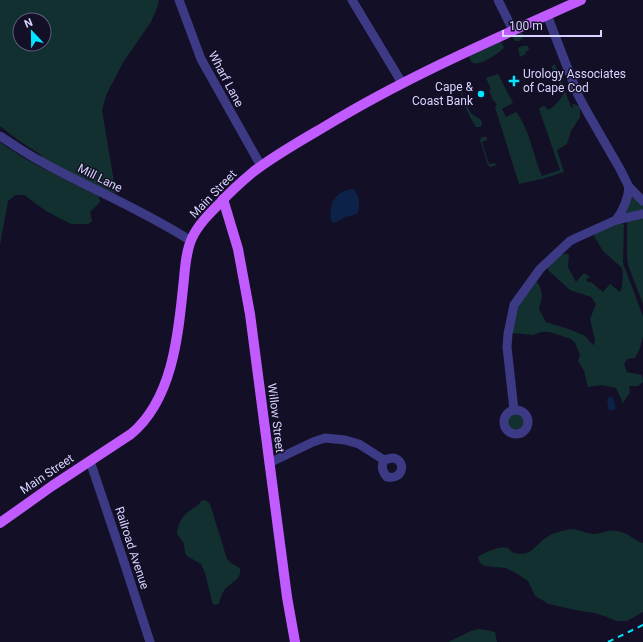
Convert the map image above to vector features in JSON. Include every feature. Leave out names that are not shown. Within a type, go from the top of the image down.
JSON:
[{"type":"main road","name":"Main Street","points":[[0,523],[137,429],[151,412],[166,381],[175,351],[187,256],[191,241],[201,223],[237,186],[271,159],[369,101],[513,30],[581,0]]},
{"type":"main road","name":"Willow Street","points":[[223,199],[238,249],[245,287],[287,597],[295,642]]},
{"type":"street","name":"Wharf Lane","points":[[179,0],[201,59],[261,166]]},
{"type":"street","points":[[352,0],[402,84]]},
{"type":"street","points":[[498,0],[513,30]]},
{"type":"street","points":[[547,15],[582,104],[629,187],[643,201]]},
{"type":"street","name":"Mill Lane","points":[[0,136],[41,162],[167,226],[191,241]]},
{"type":"street","points":[[616,220],[627,202],[629,187]]},
{"type":"street","points":[[514,410],[506,348],[514,305],[540,270],[565,245],[576,238],[616,220],[643,214]]},
{"type":"street","points":[[269,463],[312,442],[325,438],[345,440],[359,444],[384,460]]},
{"type":"street","name":"Railroad Avenue","points":[[90,461],[150,642]]},
{"type":"green space","points":[[0,0],[159,0],[151,22],[124,61],[107,93],[102,110],[116,194],[81,179],[41,158],[41,155],[0,126]]},
{"type":"green space","points":[[521,32],[524,35],[523,38],[519,41],[515,41],[513,36]]},
{"type":"green space","points":[[501,41],[504,48],[496,54],[479,63],[474,63],[471,61],[469,56]]},
{"type":"green space","points":[[528,46],[529,49],[525,53],[526,54],[520,57],[518,48]]},
{"type":"green space","points":[[555,64],[571,107],[573,107],[572,104],[580,107],[580,117],[571,131],[567,144],[557,150],[564,172],[519,184],[495,107],[497,104],[493,100],[489,90],[491,89],[486,78],[498,74],[513,103],[502,109],[506,117],[516,112],[521,119],[542,176],[560,170],[539,109],[544,106],[548,110],[557,103],[564,93],[559,90],[559,78],[552,69],[552,66]]},
{"type":"green space","points":[[461,89],[466,106],[472,114],[481,121],[482,125],[480,127],[476,127],[468,114],[464,104]]},
{"type":"green space","points":[[482,137],[487,138],[487,140],[482,142],[489,164],[495,163],[496,165],[494,166],[490,167],[488,165],[480,140]]},
{"type":"green space","points":[[0,142],[15,153],[65,179],[94,191],[100,202],[90,212],[92,221],[88,224],[71,224],[46,211],[24,195],[16,195],[8,201],[0,245]]},
{"type":"green space","points":[[631,196],[643,205],[643,211],[626,214]]},
{"type":"green space","points":[[643,217],[643,304],[628,265],[627,221]]},
{"type":"green space","points":[[621,222],[624,225],[623,262],[643,316],[643,336],[640,348],[635,358],[627,359],[624,364],[627,372],[642,375],[643,382],[638,386],[629,386],[630,392],[623,403],[616,388],[602,385],[588,387],[584,371],[578,361],[580,355],[575,343],[571,339],[549,332],[541,332],[533,335],[512,333],[514,316],[519,304],[536,281],[542,293],[539,308],[546,322],[583,335],[594,345],[595,341],[590,319],[596,304],[591,297],[570,290],[548,270],[548,268],[559,255],[569,254],[568,267],[576,282],[584,273],[591,278],[587,278],[587,282],[591,282],[603,292],[610,284],[620,292],[622,287],[623,272],[621,267],[603,251],[594,236],[595,234]]},
{"type":"green space","points":[[516,412],[522,415],[525,421],[522,427],[516,430],[510,427],[507,421],[510,415]]},
{"type":"green space","points":[[204,500],[210,504],[227,559],[240,568],[238,578],[225,589],[219,604],[214,605],[201,564],[187,556],[185,553],[184,544],[177,534],[178,527],[183,517]]},
{"type":"green space","points":[[570,529],[595,534],[612,530],[627,534],[643,543],[643,612],[627,621],[616,621],[595,613],[549,604],[535,596],[528,581],[519,575],[506,568],[484,566],[480,563],[478,557],[484,553],[505,547],[514,553],[520,554],[529,552],[550,535]]},
{"type":"green space","points":[[478,629],[495,632],[497,642],[448,642],[471,631]]},
{"type":"water","points":[[353,189],[358,197],[358,213],[333,223],[331,221],[331,210],[333,201],[344,191]]},
{"type":"water","points":[[611,396],[611,398],[613,397],[616,409],[609,411],[607,399]]},
{"type":"railway","points":[[608,642],[643,625]]},
{"type":"place","name":"Urology Associates of Cape Cod","points":[[514,81]]},
{"type":"place","name":"Cape & Coast Bank","points":[[481,94]]}]
